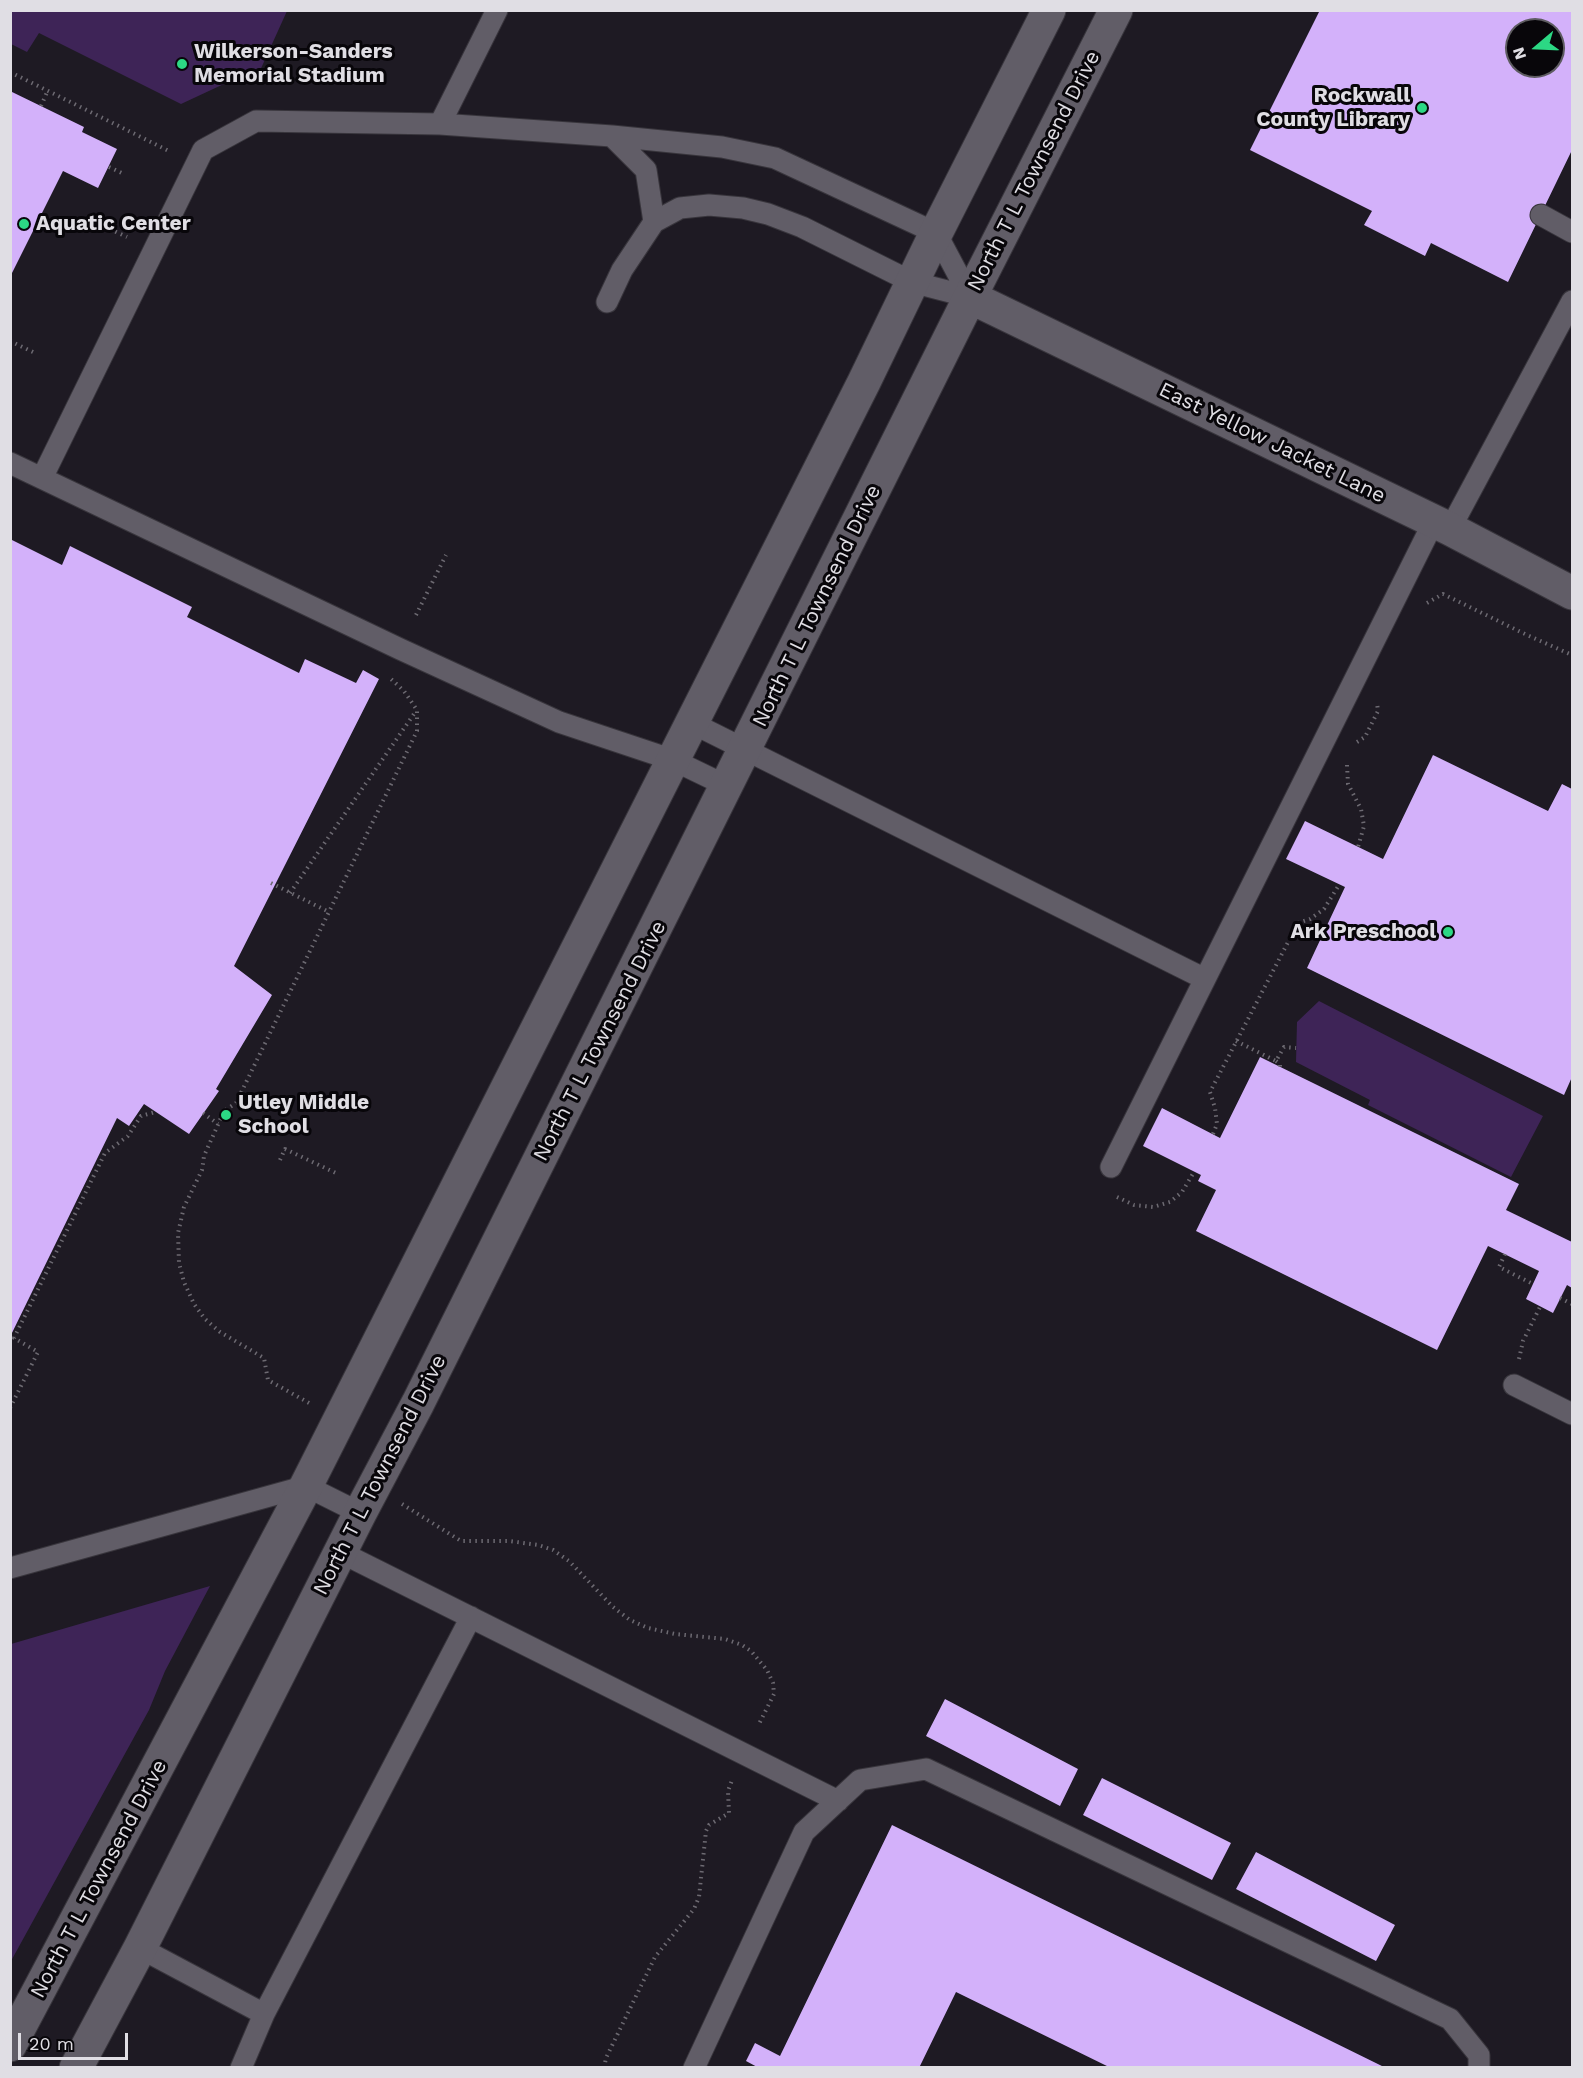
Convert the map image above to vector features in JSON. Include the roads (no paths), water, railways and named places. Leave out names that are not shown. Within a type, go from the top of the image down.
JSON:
[{"type":"street","name":"North T L Townsend Drive","points":[[10,2045],[306,1486],[864,382],[936,232],[1049,10]]},
{"type":"street","name":"North T L Townsend Drive","points":[[76,2067],[140,1948],[340,1552],[424,1392],[970,297],[1116,10]]},
{"type":"street","name":"East Yellow Jacket Lane","points":[[970,297],[1442,525],[1572,593]]},
{"type":"lane","points":[[440,124],[496,10]]},
{"type":"lane","points":[[42,478],[203,150],[256,120],[440,124],[612,136],[722,147],[775,158],[936,232],[970,297]]},
{"type":"lane","points":[[612,136],[646,170],[654,222]]},
{"type":"lane","points":[[607,302],[622,270],[654,222],[680,208],[709,205],[742,208],[768,214],[802,226],[912,282],[970,297]]},
{"type":"lane","points":[[1541,215],[1572,232]]},
{"type":"lane","points":[[1111,1167],[1205,979],[1442,525],[1572,301]]},
{"type":"lane","points":[[10,463],[400,649],[559,722],[673,760],[727,786]]},
{"type":"lane","points":[[692,723],[1205,979]]},
{"type":"lane","points":[[1514,1384],[1572,1414]]},
{"type":"lane","points":[[10,1568],[306,1486],[360,1513]]},
{"type":"lane","points":[[340,1552],[838,1800]]},
{"type":"lane","points":[[241,2067],[264,2014],[471,1617]]},
{"type":"lane","points":[[694,2067],[804,1832],[860,1780],[926,1769],[1450,2019],[1479,2055],[1479,2067]]},
{"type":"lane","points":[[140,1948],[264,2014]]},
{"type":"place","name":"Wilkerson-Sanders Memorial Stadium","points":[[182,64]]},
{"type":"place","name":"Rockwall County Library","points":[[1422,108]]},
{"type":"place","name":"Aquatic Center","points":[[24,224]]},
{"type":"place","name":"Ark Preschool","points":[[1448,932]]},
{"type":"place","name":"Utley Middle School","points":[[226,1115]]}]
